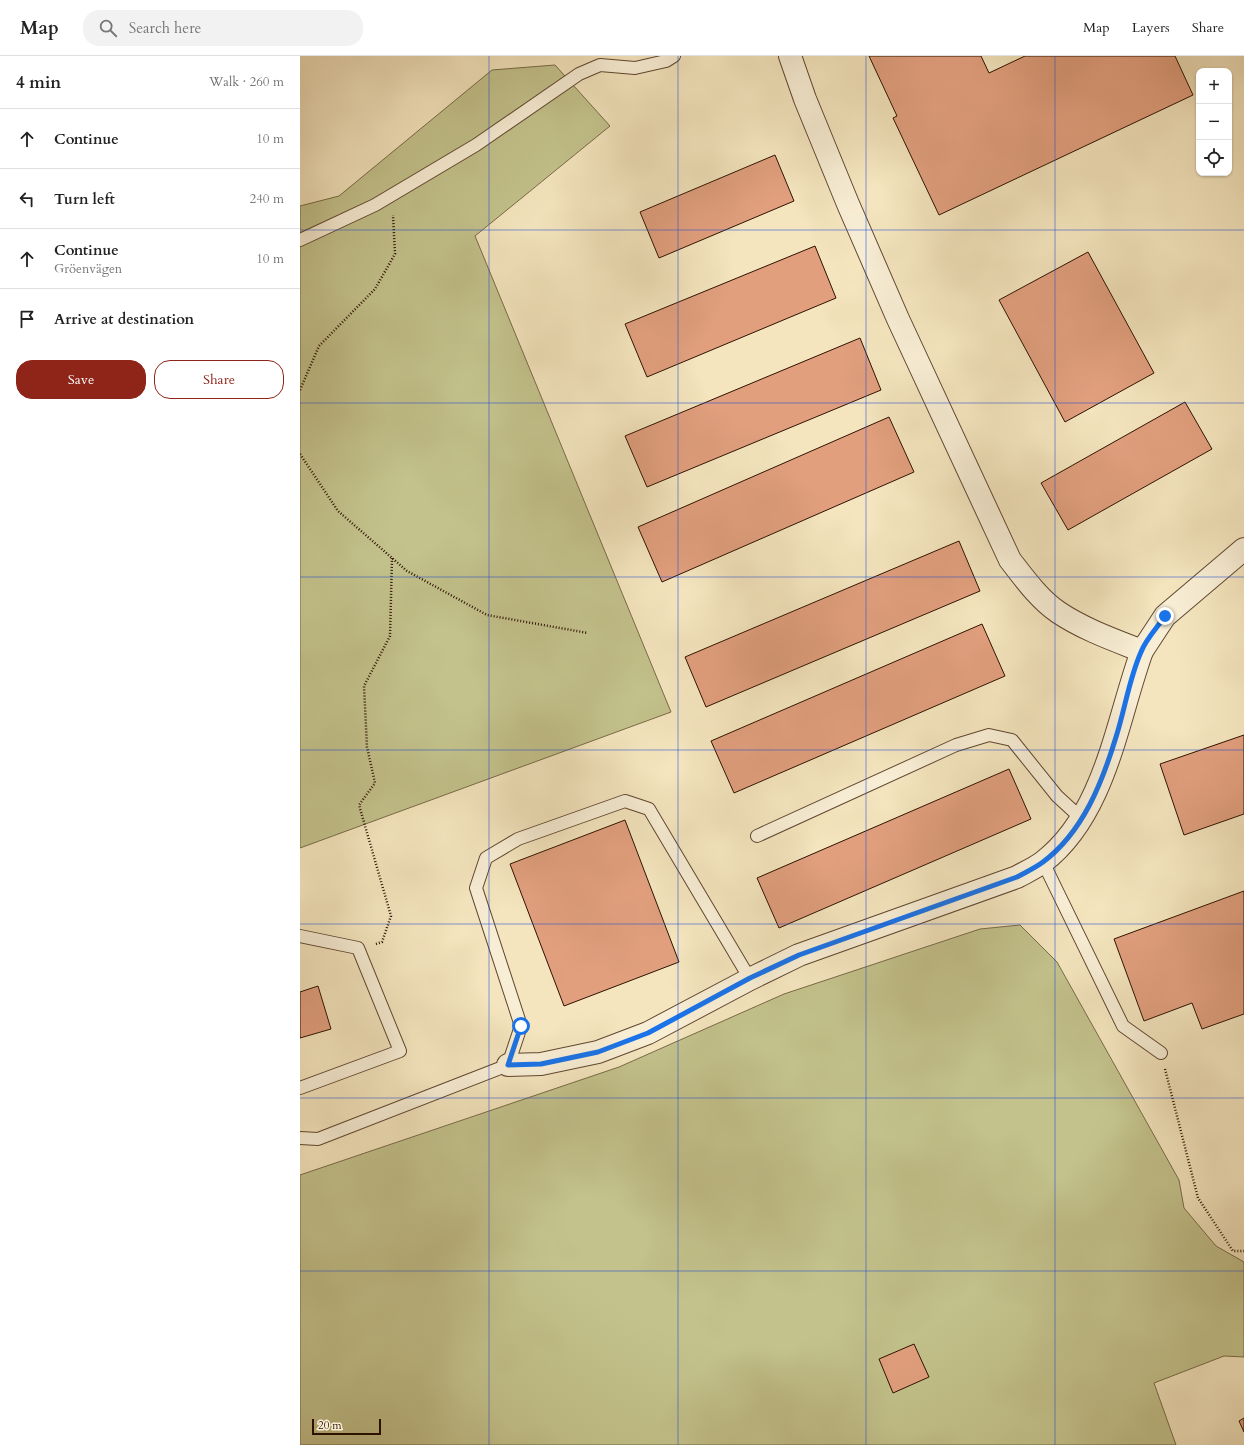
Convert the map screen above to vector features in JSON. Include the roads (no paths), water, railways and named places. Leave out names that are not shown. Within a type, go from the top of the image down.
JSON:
[{"type":"street","points":[[790,56],[805,99],[848,204],[898,318],[1010,560],[1029,585],[1058,612],[1102,635],[1142,651]]},
{"type":"street","points":[[508,1065],[541,1064],[598,1052],[648,1033],[750,978],[799,955],[1017,877],[1043,862],[1065,842],[1082,819],[1101,782],[1116,736],[1128,689],[1142,651],[1165,616],[1244,550]]},
{"type":"lane","points":[[300,240],[375,205],[476,145],[579,74],[600,65],[635,68],[666,61],[674,56]]},
{"type":"lane","points":[[756,836],[956,744],[989,735],[1012,740],[1057,796],[1082,819]]},
{"type":"lane","points":[[300,1138],[318,1139],[508,1065],[521,1026],[476,888],[486,858],[518,839],[625,801],[649,809],[750,978]]},
{"type":"lane","points":[[1043,862],[1123,1026],[1161,1053]]},
{"type":"lane","points":[[300,936],[358,948],[400,1051],[300,1088]]}]
